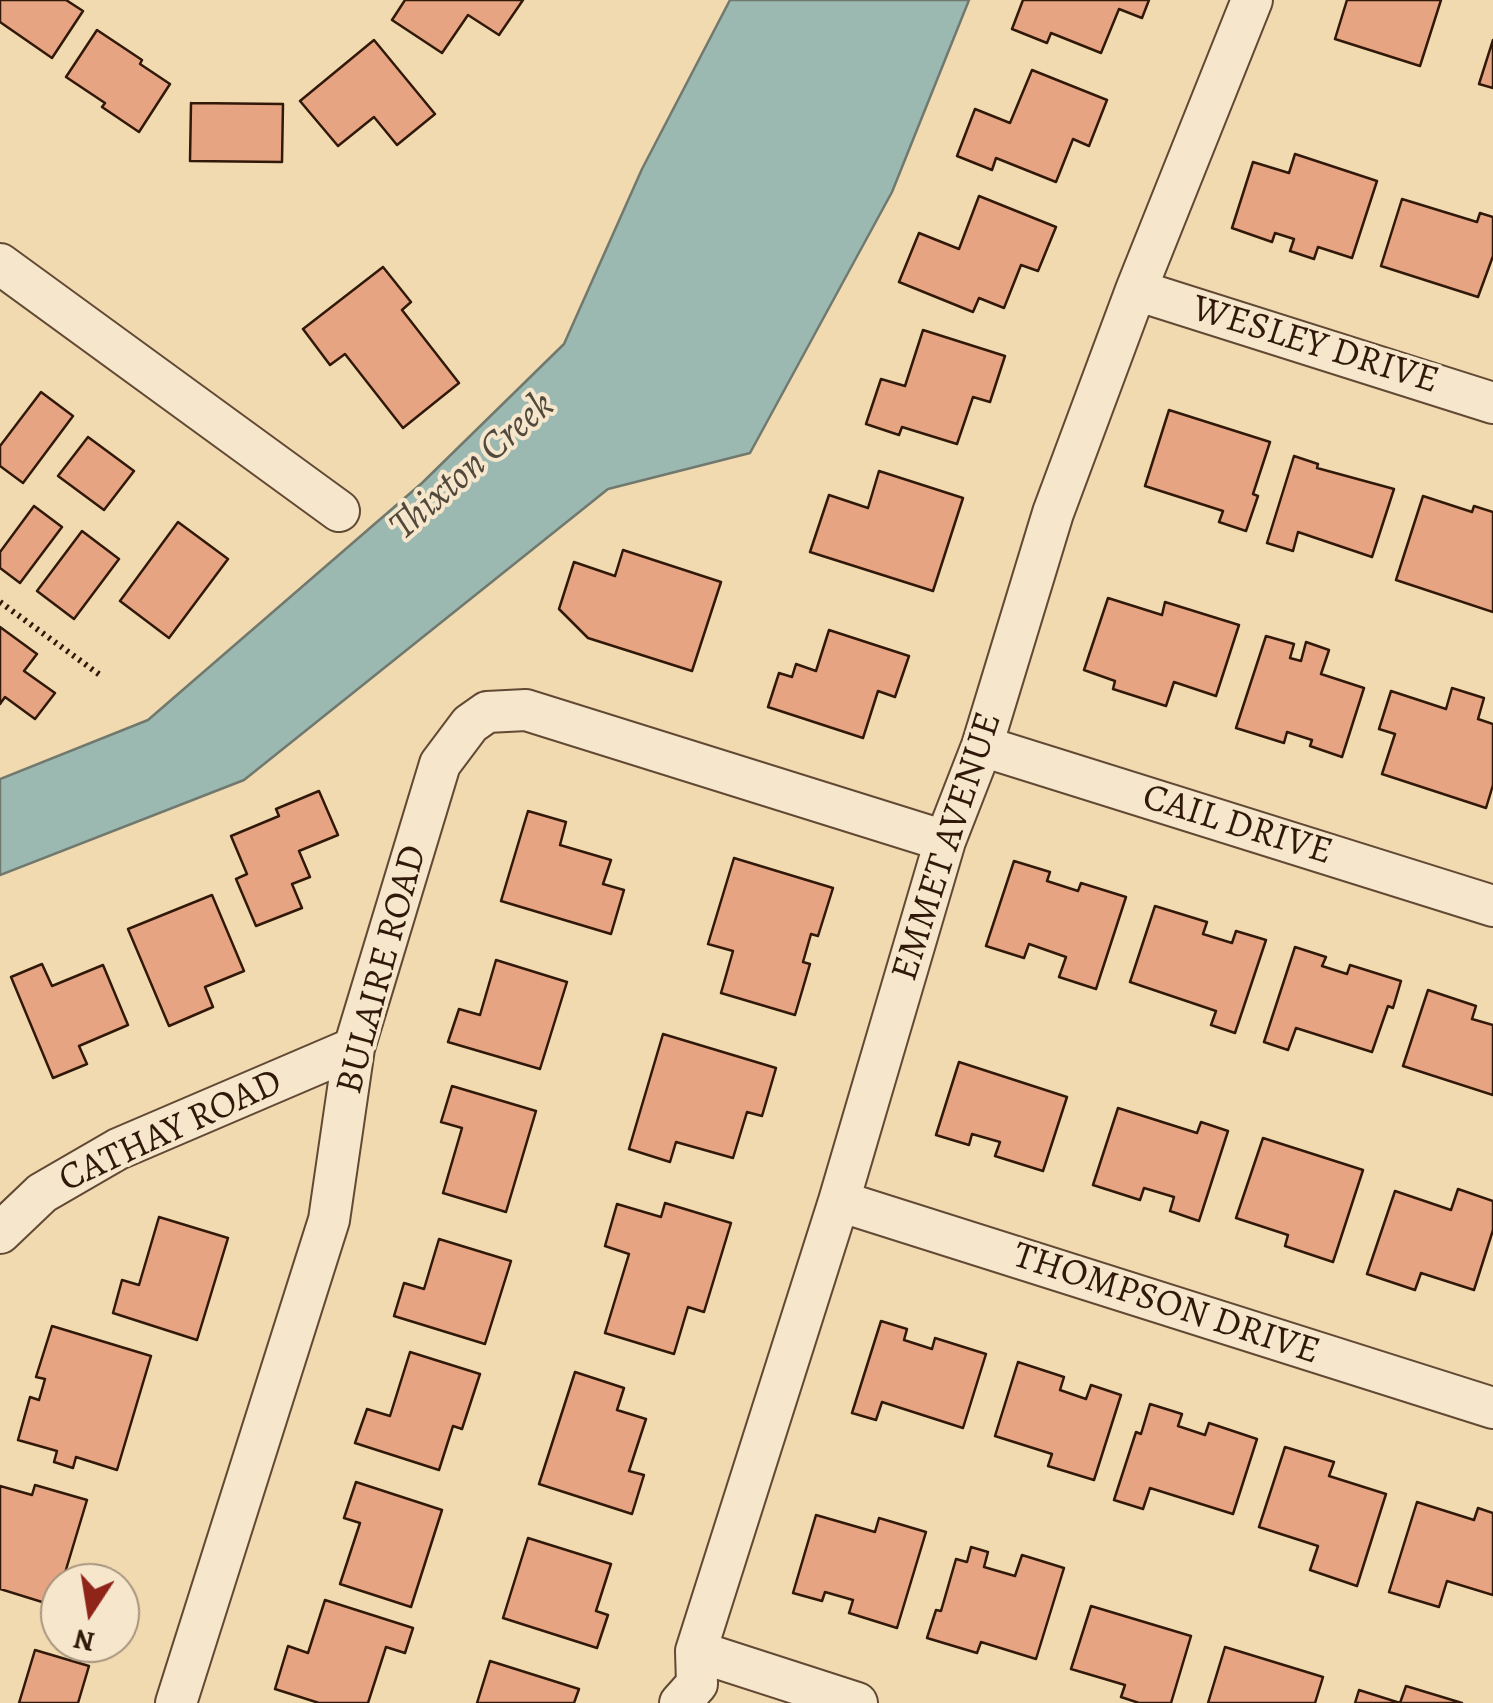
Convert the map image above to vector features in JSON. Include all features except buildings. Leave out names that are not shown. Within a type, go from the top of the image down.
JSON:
[{"type":"street","name":"EMMET AVENUE","points":[[680,1703],[697,1684],[696,1652],[839,1201],[945,842],[982,746],[1052,513],[1252,0]]},
{"type":"street","points":[[0,264],[339,511]]},
{"type":"street","name":"WESLEY DRIVE","points":[[1136,290],[1493,402]]},
{"type":"street","name":"BULAIRE ROAD","points":[[176,1703],[329,1220],[354,1048],[440,764],[470,724],[488,712],[526,710],[945,842]]},
{"type":"street","name":"CAIL DRIVE","points":[[982,746],[1493,906]]},
{"type":"street","name":"CATHAY ROAD","points":[[0,1233],[42,1192],[118,1149],[354,1048]]},
{"type":"street","name":"THOMPSON DRIVE","points":[[839,1201],[1493,1408]]},
{"type":"street","points":[[696,1652],[857,1703]]},
{"type":"path","points":[[0,602],[100,675]]},
{"type":"water","name":"Thixton Creek","points":[[730,0],[969,0],[892,192],[750,453],[608,489],[244,780],[0,875],[0,779],[148,720],[422,483],[564,344],[642,169]]}]
